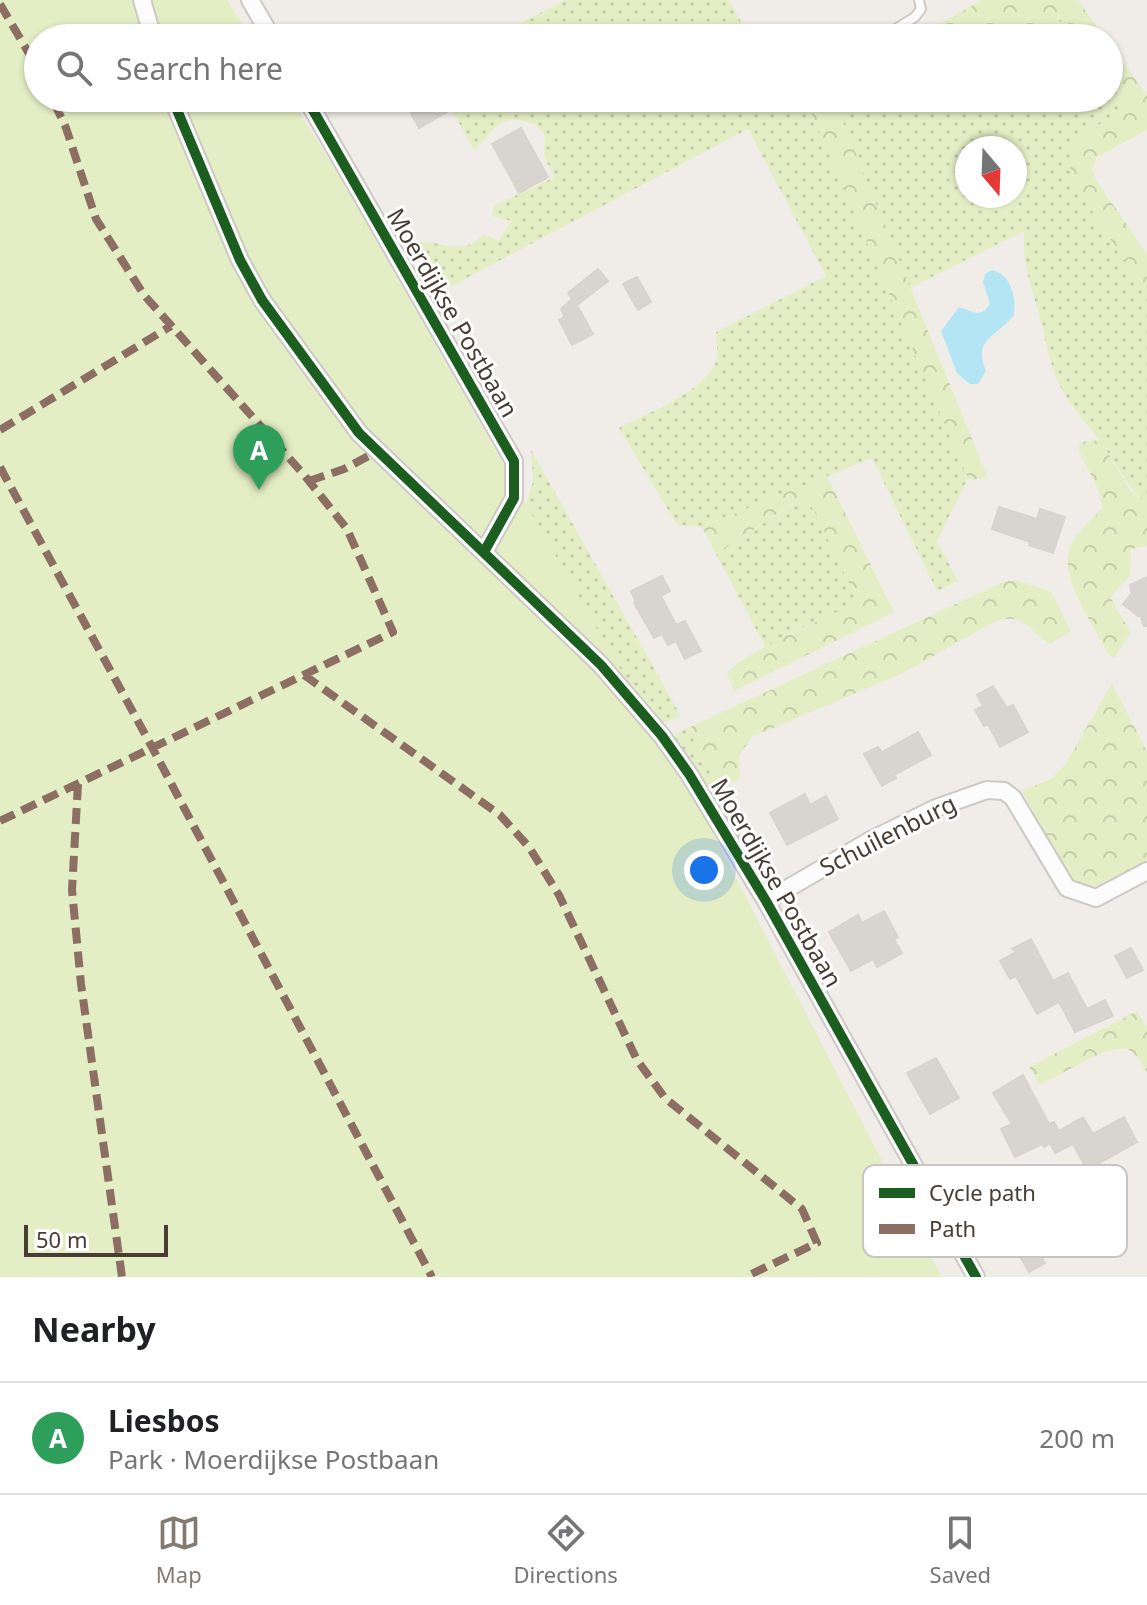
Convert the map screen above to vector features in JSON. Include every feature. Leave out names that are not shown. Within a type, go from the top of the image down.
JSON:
[{"type":"street","points":[[142,0],[149,24]]},
{"type":"street","points":[[250,0],[264,24]]},
{"type":"street","name":"Moerdijkse Postbaan","points":[[178,112],[240,260],[262,300],[359,433],[601,665],[662,736],[689,774],[766,901],[913,1165]]},
{"type":"street","name":"Moerdijkse Postbaan","points":[[314,112],[514,461],[514,498],[484,552]]},
{"type":"street","name":"Schuilenburg","points":[[766,901],[897,827],[936,808],[987,790],[1004,791],[1013,798],[1067,888],[1096,898],[1147,871]]},
{"type":"street","name":"Moerdijkse Postbaan","points":[[965,1257],[976,1277]]},
{"type":"lane","points":[[904,24],[921,9],[919,0]]},
{"type":"green space","points":[[0,0],[227,0],[242,24],[24,24],[24,112],[299,112],[332,164],[704,816],[884,1165],[863,1165],[863,1257],[932,1257],[942,1277],[0,1277]]},
{"type":"green space","points":[[565,0],[729,0],[742,24],[519,24]]},
{"type":"green space","points":[[982,0],[1078,0],[1095,24],[1068,24],[1062,20],[1037,24],[939,24]]},
{"type":"green space","points":[[1062,20],[1068,24],[1037,24],[1041,22]]},
{"type":"green space","points":[[1123,62],[1147,95],[1147,130],[1097,157],[1092,169],[1096,180],[1147,254],[1147,297],[1076,185],[1071,169],[1072,147],[1078,139],[1123,112]]},
{"type":"green space","points":[[453,112],[811,112],[968,478],[937,541],[958,581],[937,591],[872,458],[702,527],[677,525],[619,428],[676,399],[703,380],[717,358],[716,332],[826,276],[748,129],[442,291],[414,243],[459,247],[483,234],[498,241],[512,221],[492,216],[494,206],[555,177],[545,157],[545,137],[532,124],[511,119],[503,121],[474,150]]},
{"type":"green space","points":[[811,112],[839,112],[988,478],[968,478]]},
{"type":"green space","points":[[838,112],[1120,112],[1077,140],[1076,185],[1147,297],[1147,505],[1127,482],[1060,386],[1028,277],[1024,231],[910,288]]},
{"type":"green space","points":[[1100,440],[1130,490],[1147,505],[1147,546],[1131,549],[1130,576],[1110,597],[1131,633],[1114,658],[1108,654],[1082,606],[1068,567],[1073,542],[1102,509],[1097,486],[1078,448],[1081,442]]},
{"type":"green space","points":[[531,450],[681,716],[657,726],[609,668],[526,504],[533,482]]},
{"type":"green space","points":[[827,476],[894,612],[734,691],[727,674],[734,666],[784,637],[851,606],[854,594],[814,510],[806,501],[792,504],[716,554],[702,527]]},
{"type":"green space","points":[[806,501],[814,510],[854,594],[852,606],[797,630],[766,648],[716,554],[793,504]]},
{"type":"green space","points":[[1017,580],[1051,592],[1071,631],[1050,644],[1019,620],[994,622],[901,674],[752,737],[739,755],[740,778],[720,791],[688,728],[1003,582]]},
{"type":"green space","points":[[1112,683],[1147,752],[1147,864],[1088,893],[1075,889],[1022,791],[1051,779],[1065,765]]},
{"type":"green space","points":[[688,728],[772,893],[708,794],[667,738]]},
{"type":"green space","points":[[1137,1011],[1147,1027],[1147,1073],[1134,1053],[1118,1049],[1096,1056],[1040,1085],[1029,1067]]},
{"type":"water","points":[[992,270],[1004,277],[1011,288],[1014,315],[984,345],[982,360],[986,371],[978,384],[970,384],[957,373],[941,331],[959,307],[979,313],[986,309],[990,304],[983,282],[985,274]]},
{"type":"building","points":[[410,112],[447,112],[419,128]]},
{"type":"building","points":[[521,128],[548,177],[519,193],[492,144]]},
{"type":"building","points":[[598,269],[608,281],[577,305],[593,334],[572,345],[559,320],[565,317],[561,309],[572,299],[568,293]]},
{"type":"building","points":[[637,277],[651,302],[638,310],[623,284]]},
{"type":"building","points":[[999,507],[1037,519],[1040,509],[1065,517],[1053,553],[992,529]]},
{"type":"building","points":[[662,576],[670,591],[661,596],[676,625],[685,621],[701,651],[685,659],[676,641],[668,645],[662,634],[654,638],[634,603],[631,591]]},
{"type":"building","points":[[1147,577],[1147,626],[1144,626],[1140,615],[1123,604],[1132,593],[1130,585]]},
{"type":"building","points":[[993,686],[1007,708],[1013,705],[1028,732],[1000,747],[988,724],[984,726],[975,710],[983,706],[977,695]]},
{"type":"building","points":[[918,732],[931,755],[894,775],[896,778],[882,786],[864,754],[878,747],[882,752]]},
{"type":"building","points":[[805,794],[810,805],[826,796],[838,819],[787,845],[770,813]]},
{"type":"building","points":[[884,911],[898,937],[894,939],[902,953],[877,967],[873,959],[851,971],[829,932],[858,915],[862,923]]},
{"type":"building","points":[[1031,939],[1053,981],[1068,973],[1087,1009],[1105,1000],[1113,1016],[1075,1032],[1059,1002],[1037,1014],[1016,976],[1010,979],[1000,961],[1016,952],[1012,949]]},
{"type":"building","points":[[1131,948],[1143,970],[1127,978],[1115,956]]},
{"type":"building","points":[[936,1058],[959,1098],[930,1114],[907,1073]]},
{"type":"building","points":[[1023,1075],[1049,1124],[1054,1122],[1059,1131],[1083,1117],[1093,1134],[1124,1117],[1137,1142],[1096,1165],[1084,1165],[1073,1144],[1055,1153],[1050,1143],[1044,1147],[1042,1144],[1015,1157],[1001,1129],[1012,1124],[993,1093]]},
{"type":"building","points":[[1020,1257],[1042,1257],[1045,1263],[1029,1272]]},
{"type":"marked path","points":[[0,4],[24,45]]},
{"type":"marked path","points":[[0,821],[393,632],[347,529],[305,476],[144,295],[96,219],[59,112]]},
{"type":"marked path","points":[[0,430],[171,326]]},
{"type":"marked path","points":[[309,481],[344,469],[378,451]]},
{"type":"marked path","points":[[0,467],[432,1277]]},
{"type":"marked path","points":[[304,675],[500,815],[529,847],[559,895],[637,1060],[665,1098],[802,1209],[817,1243],[745,1277]]},
{"type":"marked path","points":[[78,784],[72,890],[81,984],[122,1277]]},
{"type":"cycle path","points":[[178,112],[240,260],[262,300],[359,433],[601,665],[662,736],[689,774],[766,901],[913,1165]]},
{"type":"cycle path","points":[[314,112],[514,461],[514,498],[484,552]]},
{"type":"cycle path","points":[[965,1257],[976,1277]]},
{"type":"place","name":"Liesbos","points":[[259,490]]}]
